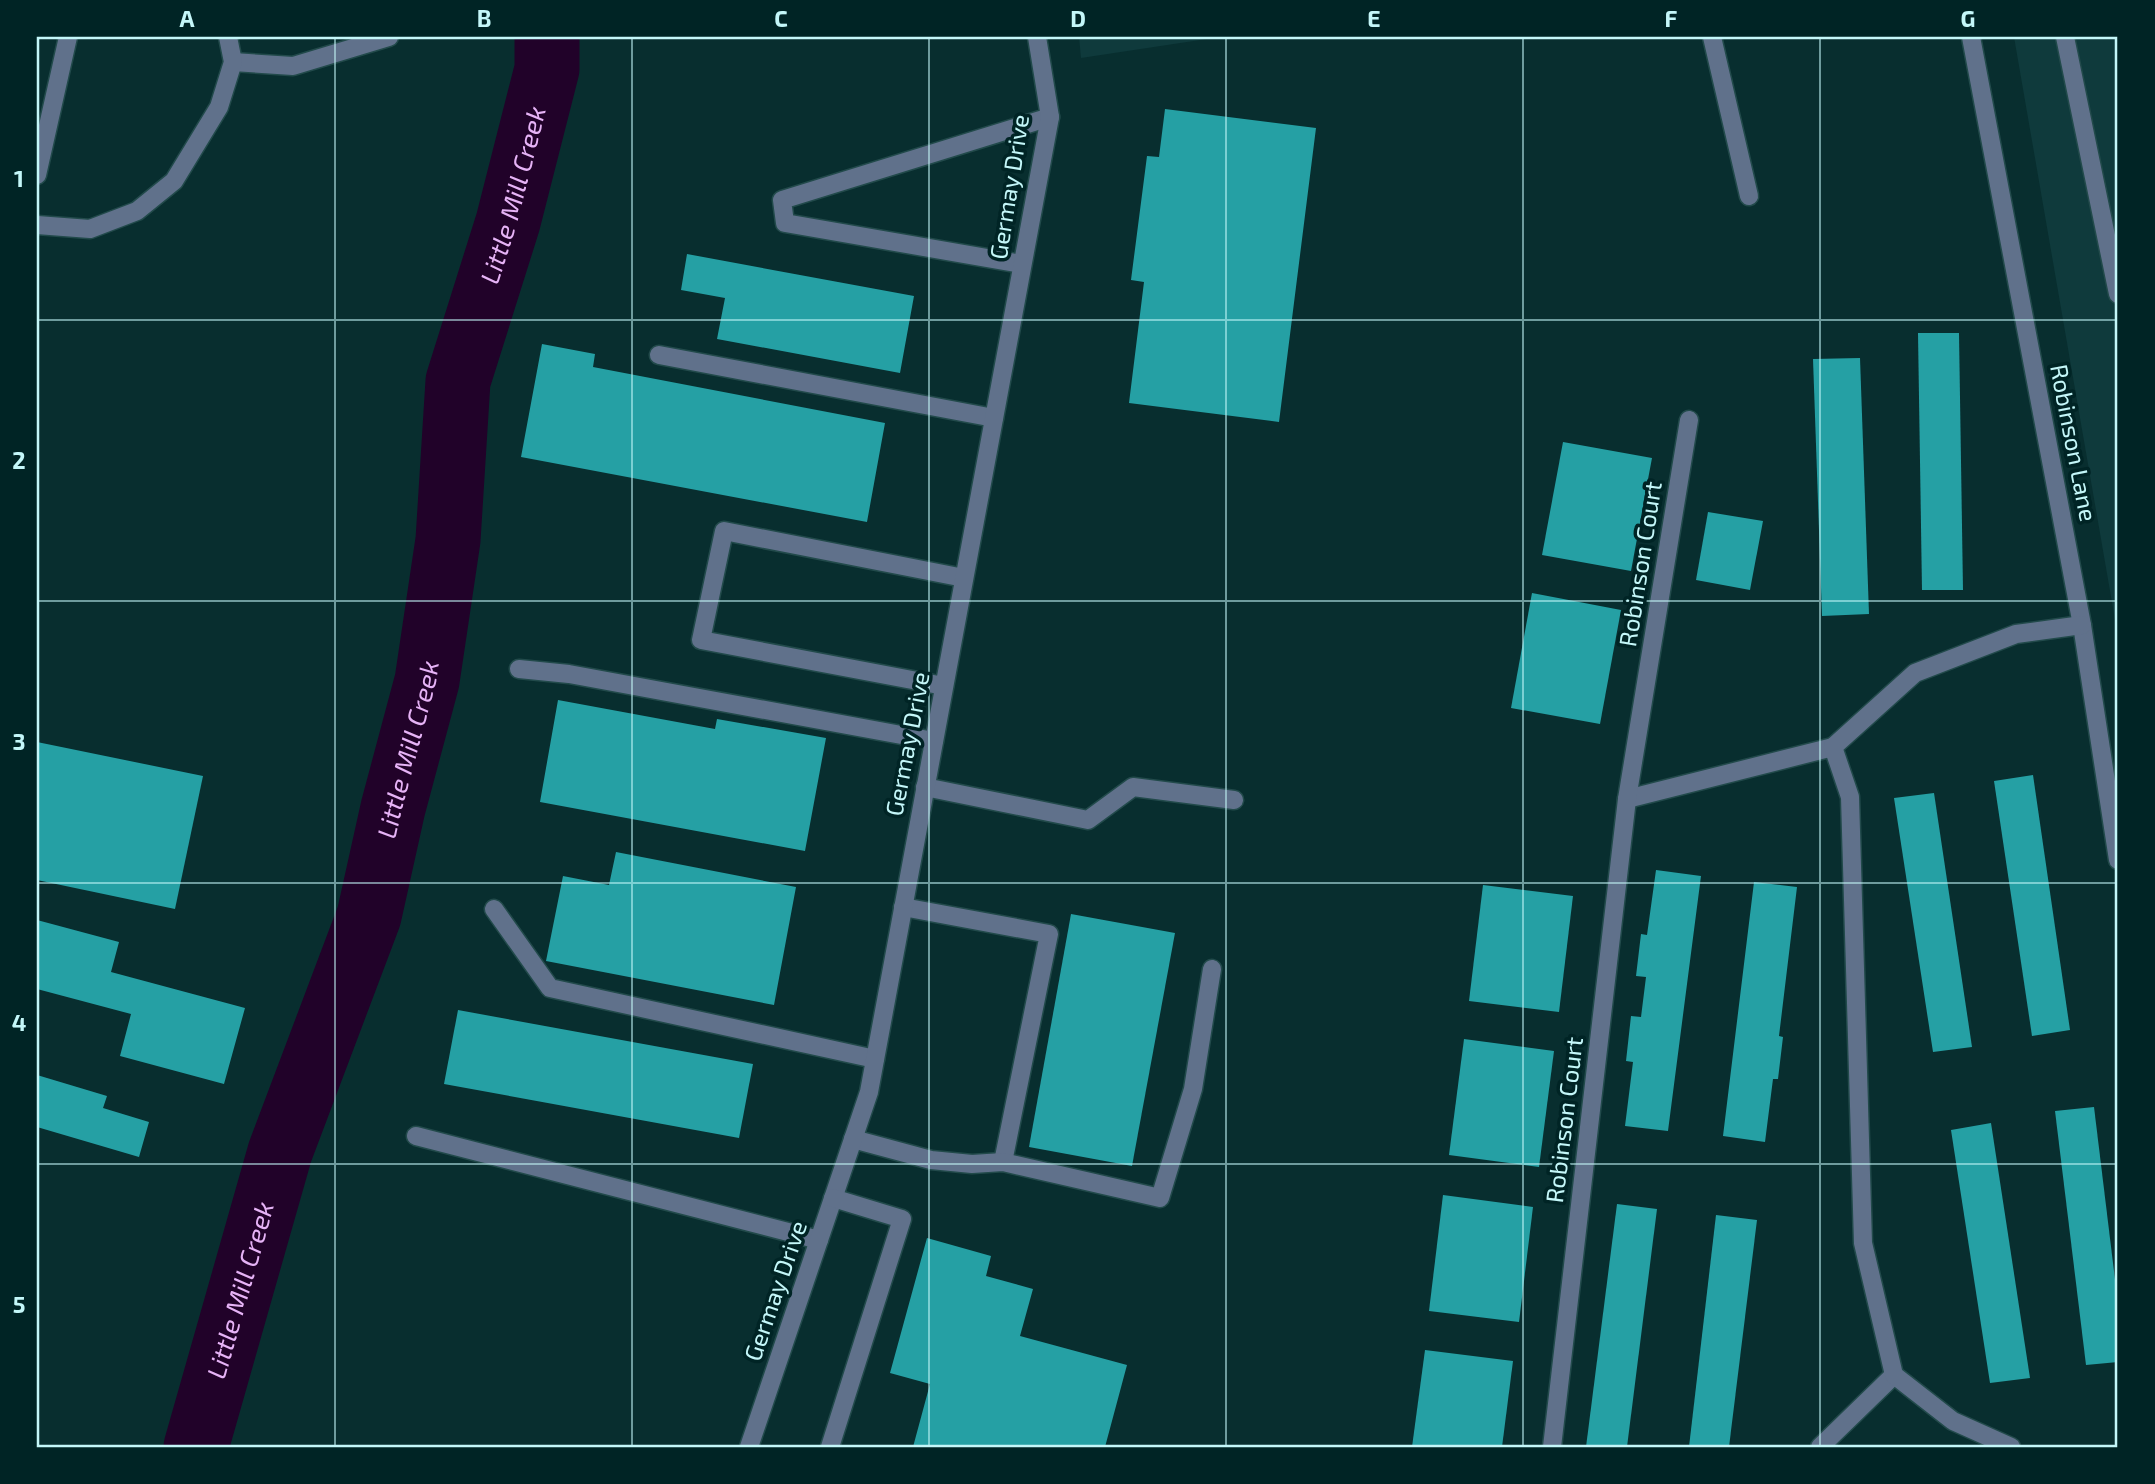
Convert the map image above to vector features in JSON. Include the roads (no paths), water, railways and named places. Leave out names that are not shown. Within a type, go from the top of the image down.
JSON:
[{"type":"street","points":[[37,175],[68,37]]},
{"type":"street","points":[[37,225],[90,229],[137,211],[174,181],[219,107],[233,62],[228,37]]},
{"type":"street","points":[[233,62],[293,66],[389,37]]},
{"type":"street","name":"Germay Drive","points":[[749,1447],[869,1092],[1050,117],[1037,37]]},
{"type":"street","points":[[1712,37],[1749,196]]},
{"type":"street","name":"Robinson Lane","points":[[1971,37],[2082,625],[2118,860]]},
{"type":"street","points":[[2065,37],[2118,294]]},
{"type":"street","points":[[1022,264],[785,223],[782,200],[1050,117]]},
{"type":"street","points":[[659,355],[994,418]]},
{"type":"street","name":"Robinson Court","points":[[1552,1447],[1627,799],[1689,419]]},
{"type":"street","points":[[944,686],[701,640],[724,531],[964,578]]},
{"type":"street","points":[[1627,799],[1833,747],[1915,673],[2015,634],[2082,625]]},
{"type":"street","points":[[519,670],[569,674],[934,741]]},
{"type":"street","points":[[1833,747],[1850,797],[1863,1243],[1895,1375],[1953,1421],[2011,1447]]},
{"type":"street","points":[[925,787],[1088,820],[1133,787],[1234,800]]},
{"type":"street","points":[[903,907],[1049,934],[1003,1161]]},
{"type":"street","points":[[494,909],[550,988],[875,1059]]},
{"type":"street","points":[[853,1139],[931,1160],[972,1164],[1003,1161],[1160,1198],[1192,1090],[1212,970]]},
{"type":"street","points":[[416,1136],[819,1240]]},
{"type":"street","points":[[830,1447],[902,1219],[833,1198]]},
{"type":"street","points":[[1819,1447],[1895,1375]]},
{"type":"waterway","name":"Little Mill Creek","points":[[196,1447],[280,1152],[369,916],[393,808],[427,681],[448,540],[458,381],[508,222],[547,69],[547,37]]}]
